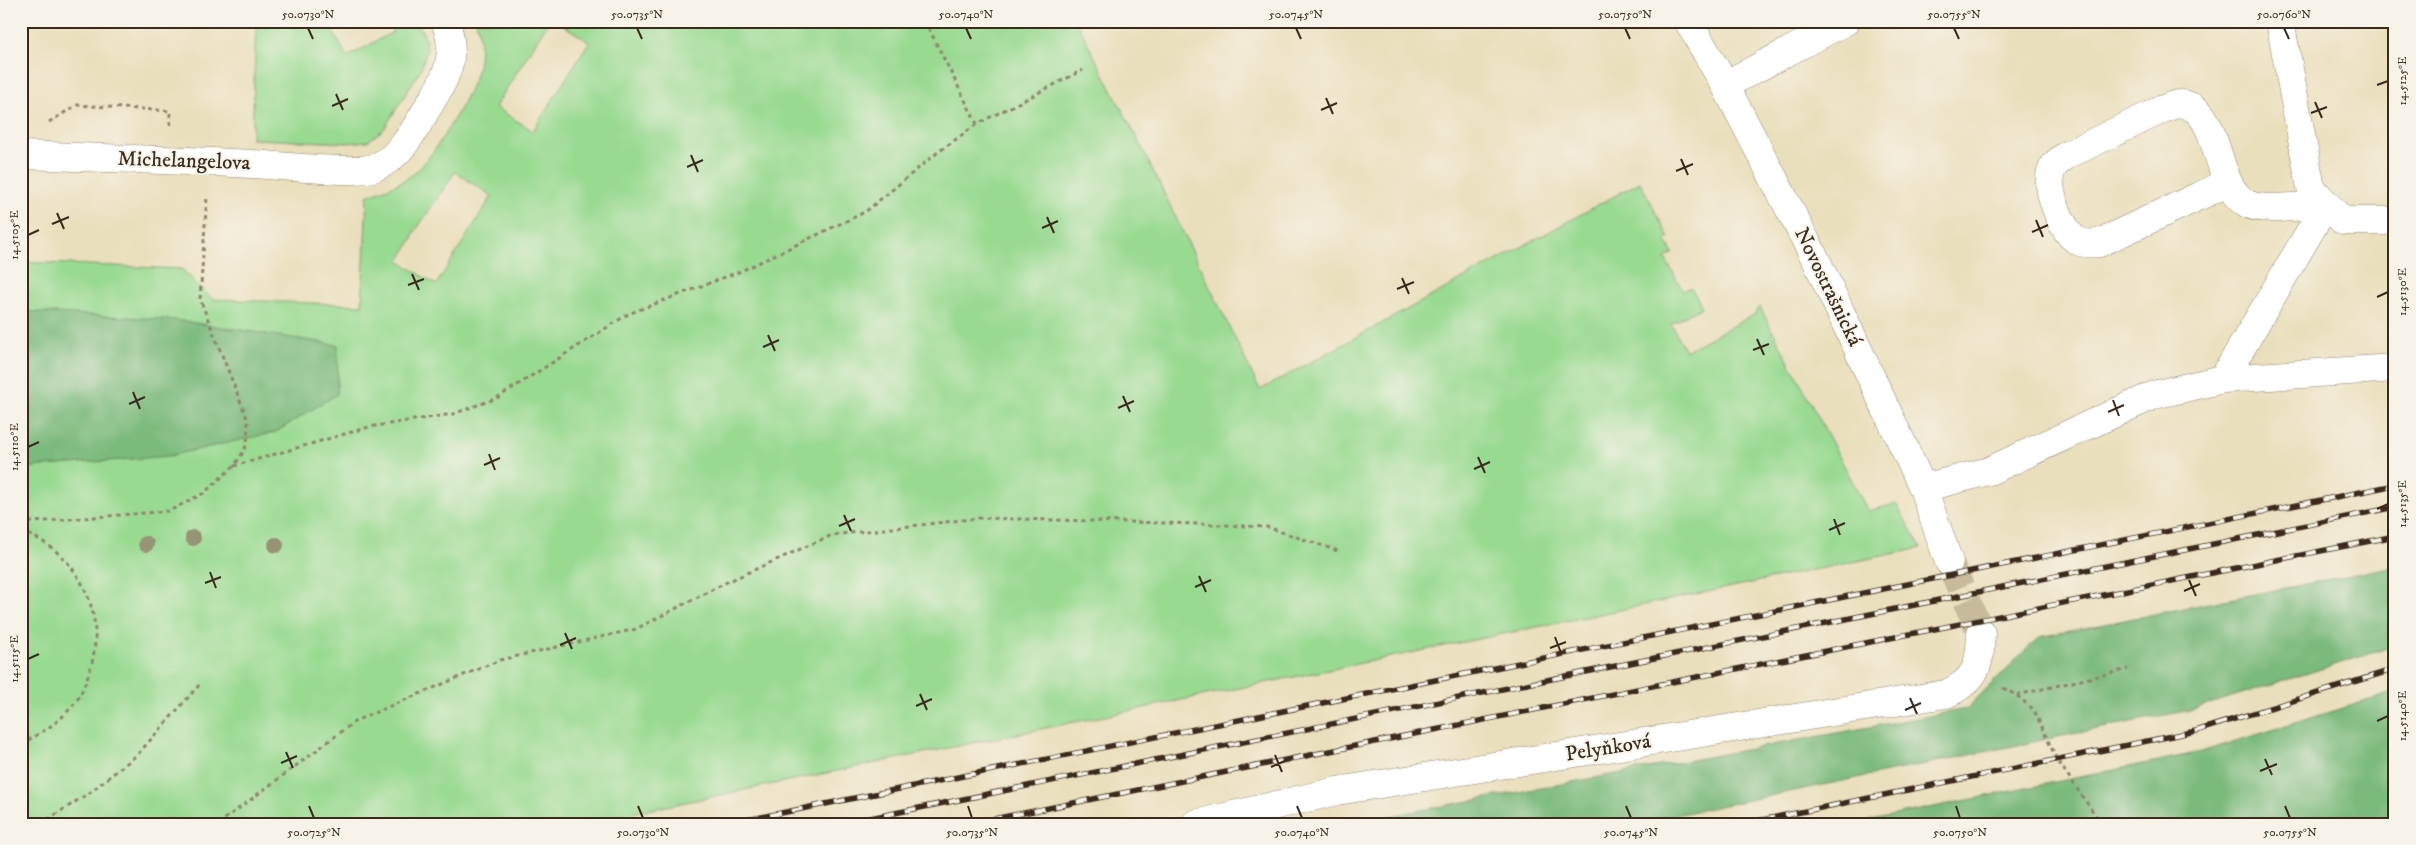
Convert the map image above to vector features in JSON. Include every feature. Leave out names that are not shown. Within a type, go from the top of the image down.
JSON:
[{"type":"street","name":"Michelangelova","points":[[21,156],[249,164],[346,170],[374,168],[400,150],[439,88],[449,68],[452,50],[445,21]]},
{"type":"street","name":"Novostrašnická","points":[[1688,21],[1724,85],[1818,264],[1924,488],[1950,562]]},
{"type":"street","points":[[1724,85],[1846,21]]},
{"type":"street","points":[[2280,21],[2310,188],[2344,221],[2395,220]]},
{"type":"street","points":[[2227,182],[2099,243],[2084,244],[2074,239],[2064,226],[2049,186],[2050,172],[2057,162],[2067,155],[2164,109],[2180,104],[2193,107],[2204,118],[2227,182],[2237,197],[2248,205],[2265,207],[2326,204]]},
{"type":"street","points":[[2223,379],[2326,204]]},
{"type":"street","points":[[1924,488],[1989,472],[2154,395],[2223,379],[2395,368]]},
{"type":"street","name":"Pelyňková","points":[[1196,824],[1337,791],[1946,694],[1962,687],[1980,660],[1981,632]]},
{"type":"path","points":[[925,21],[977,124]]},
{"type":"path","points":[[234,466],[368,427],[453,414],[497,398],[628,314],[741,271],[865,212],[937,153],[977,124],[1082,70]]},
{"type":"path","points":[[21,523],[169,511],[204,493],[234,466],[247,444],[248,421],[200,300],[208,187]]},
{"type":"path","points":[[218,824],[357,720],[500,660],[636,629],[727,582],[832,535],[980,518],[1201,524],[1268,527],[1341,552]]},
{"type":"path","points":[[21,531],[39,537],[68,560],[88,592],[96,628],[93,665],[78,699],[53,727],[21,744]]},
{"type":"path","points":[[2106,824],[2096,816],[2057,760],[2034,710],[2016,695],[2128,669]]},
{"type":"path","points":[[41,824],[89,793],[138,754],[201,683]]},
{"type":"green space","points":[[256,21],[327,21],[347,57],[393,32],[388,21],[417,21],[425,37],[427,49],[421,69],[384,129],[368,141],[348,143],[252,139]]},
{"type":"green space","points":[[476,21],[549,21],[495,107],[533,131],[589,42],[557,21],[1076,21],[1142,148],[1260,390],[1640,182],[1669,238],[1665,240],[1673,253],[1665,258],[1683,291],[1691,287],[1702,307],[1671,324],[1685,351],[1755,314],[1760,307],[1868,511],[1896,504],[1921,548],[579,824],[21,824],[21,262],[182,269],[212,299],[362,305],[367,196],[413,175],[441,141],[469,92],[476,75],[480,51]],"holes":[[[455,172],[492,196],[436,285],[399,261],[413,238],[412,236]]]},
{"type":"green space","points":[[21,311],[176,320],[338,345],[337,394],[276,432],[169,456],[21,468]]},
{"type":"green space","points":[[2395,566],[2395,646],[2190,710],[1632,824],[1346,824],[1966,709],[2039,637]]},
{"type":"green space","points":[[2395,692],[2395,824],[1851,824],[2201,752]]},
{"type":"tunnel","points":[[1949,562],[1981,633]]},
{"type":"railway","points":[[727,824],[2395,485]]},
{"type":"railway","points":[[841,824],[2395,507]]},
{"type":"railway","points":[[969,824],[2395,536]]},
{"type":"railway","points":[[1742,824],[2196,731],[2395,669]]}]
